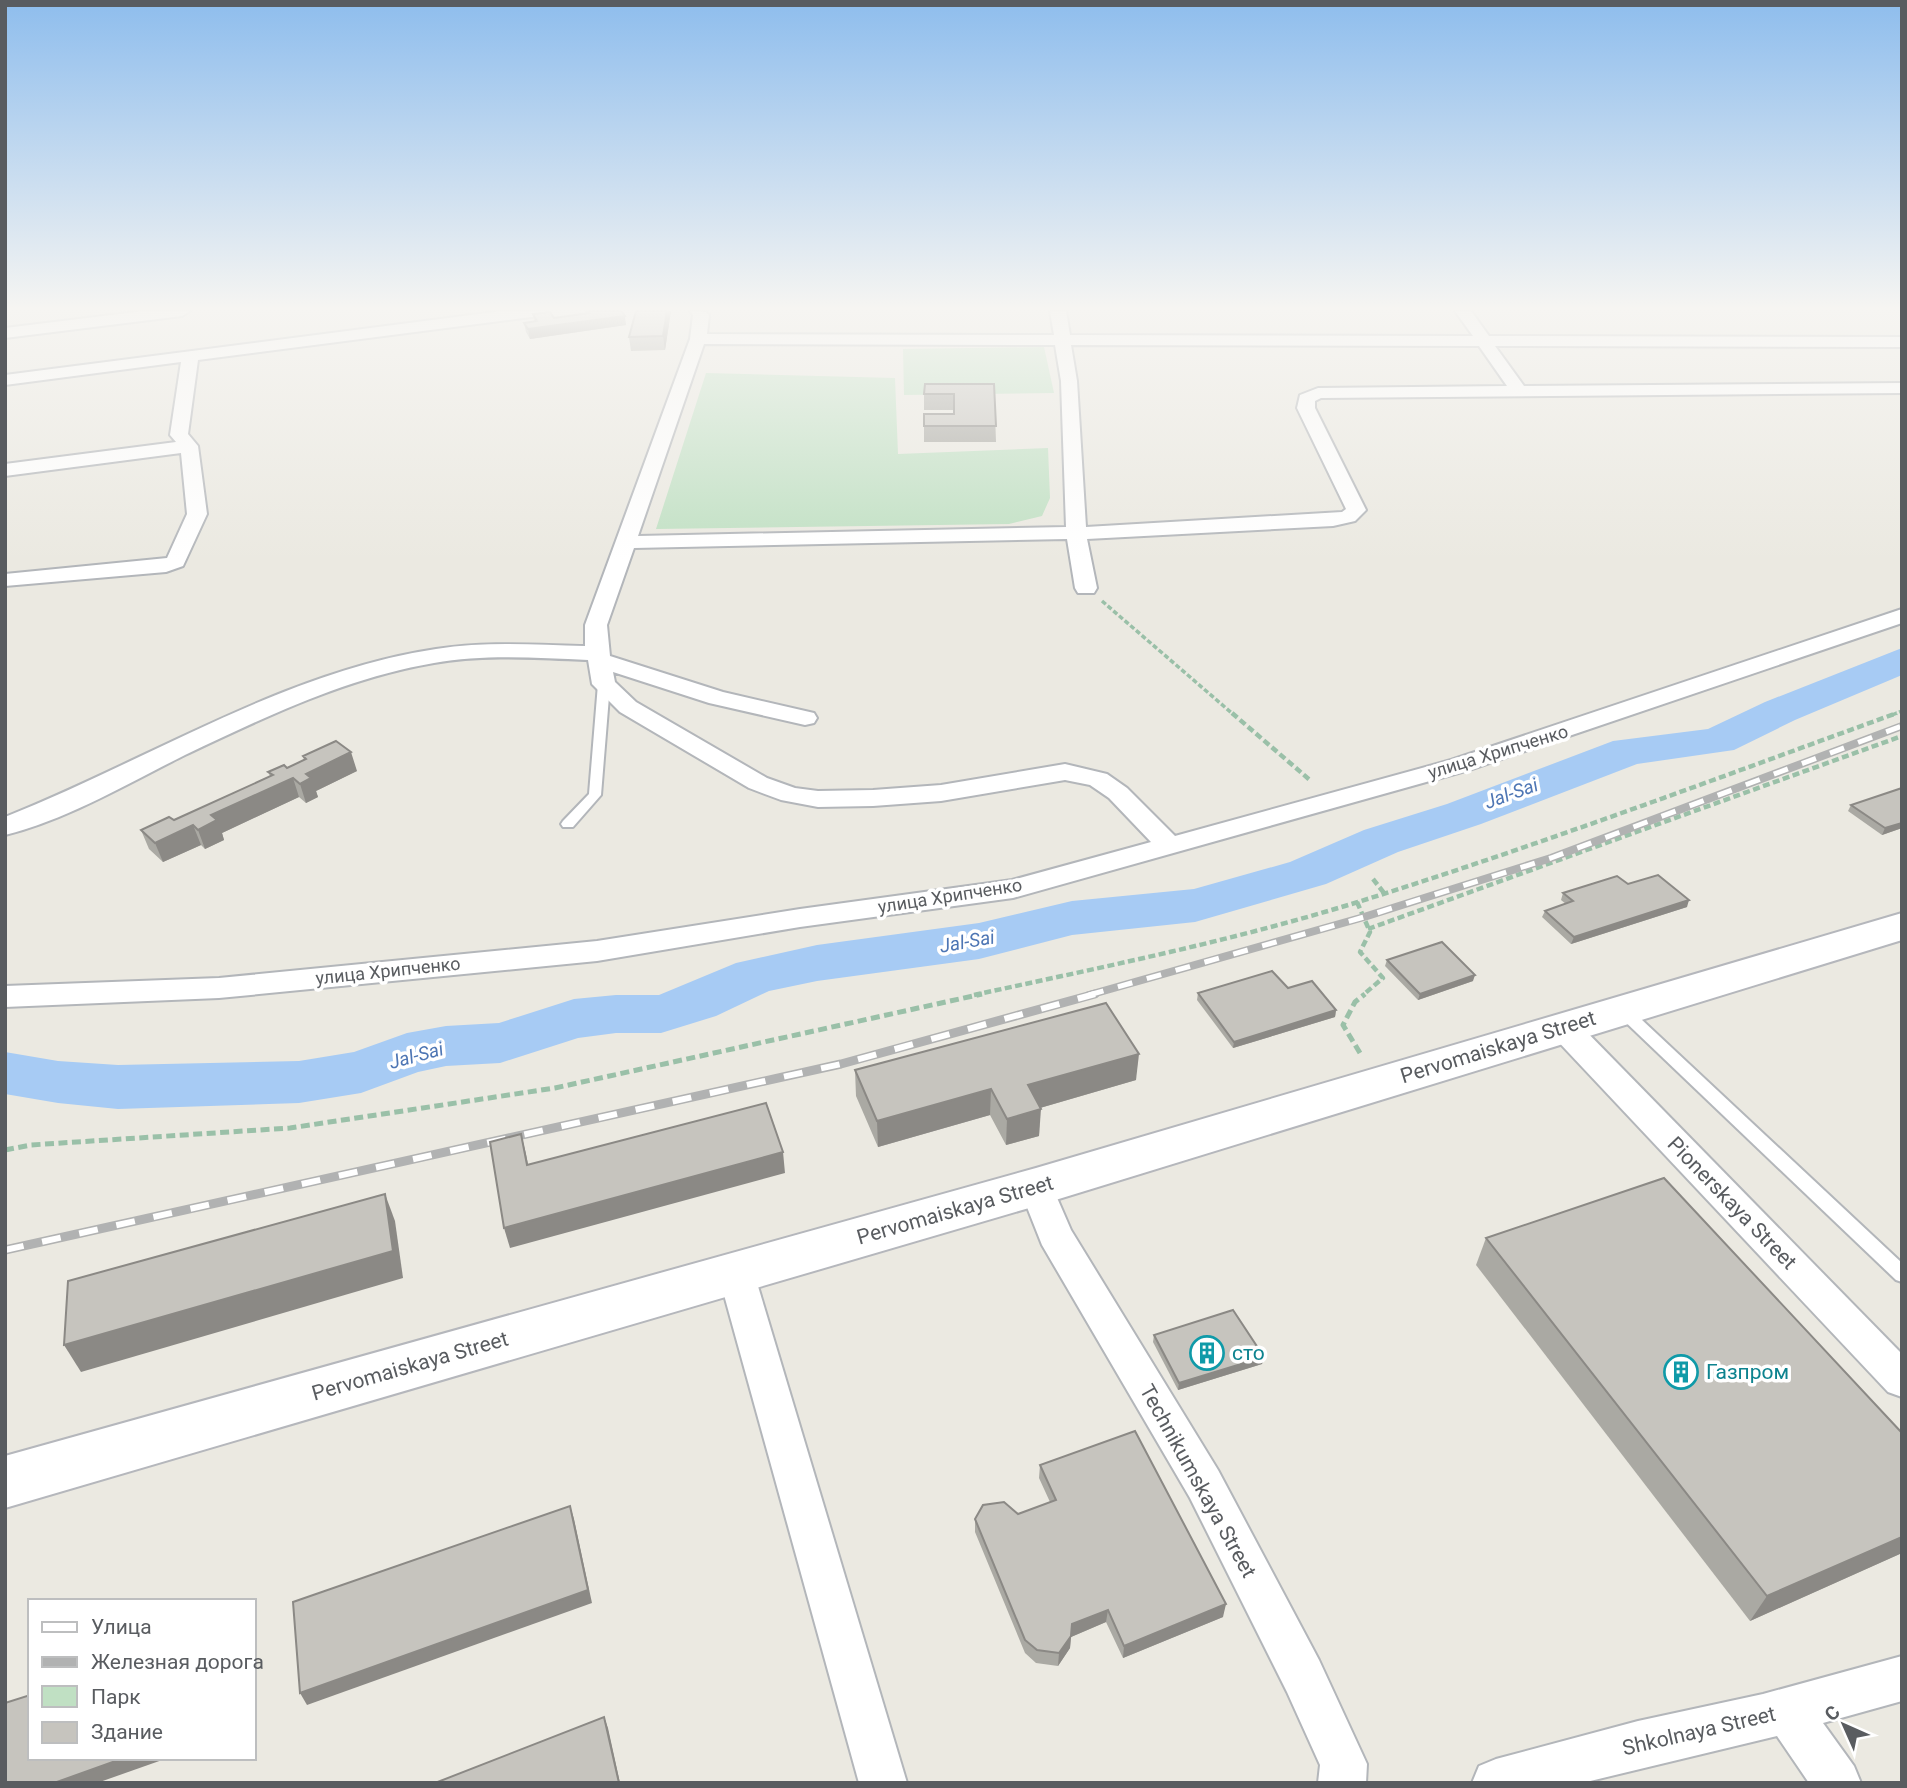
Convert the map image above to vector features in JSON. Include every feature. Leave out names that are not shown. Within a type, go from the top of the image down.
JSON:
[{"type":"main road","name":"Pervomaiskaya Street","points":[[5,1482],[1036,1187],[1902,926]]},
{"type":"street","points":[[5,580],[166,566],[176,562],[197,514],[189,446],[179,435],[185,394]]},
{"type":"street","points":[[679,394],[596,625],[601,666],[628,707],[717,761],[758,783],[790,795],[831,799],[941,793],[1065,772],[1098,779],[1118,793],[1169,845]]},
{"type":"street","points":[[1070,394],[1078,533],[1086,588]]},
{"type":"street","points":[[628,542],[1078,533],[1313,523],[1348,517],[1356,510],[1306,408],[1306,399],[1314,394]]},
{"type":"street","points":[[5,470],[189,446]]},
{"type":"street","name":"улица Хрипченко","points":[[5,997],[219,988],[597,951],[800,918],[1013,889],[1169,845],[1320,790],[1460,765],[1902,616]]},
{"type":"street","points":[[5,827],[49,811],[265,708],[379,669],[456,653],[601,666],[717,698],[805,718]]},
{"type":"street","name":"Pionerskaya Street","points":[[1563,1027],[1902,1380]]},
{"type":"street","name":"Technikumskaya Street","points":[[1036,1187],[1055,1235],[1204,1484],[1303,1676],[1343,1764],[1342,1783]]},
{"type":"street","points":[[736,1273],[883,1783]]},
{"type":"street","name":"Shkolnaya Street","points":[[1496,1783],[1638,1744],[1787,1710],[1902,1678]]},
{"type":"street","points":[[1787,1710],[1837,1783]]},
{"type":"lane","points":[[568,824],[595,795],[601,666]]},
{"type":"lane","points":[[1621,1009],[1902,1275]]},
{"type":"path","points":[[1086,588],[1320,790]]},
{"type":"path","points":[[5,1150],[31,1145],[290,1128],[555,1088],[1216,942],[1357,902],[1572,832],[1902,711]]},
{"type":"path","points":[[1368,929],[1902,736]]},
{"type":"path","points":[[1373,879],[1384,893]]},
{"type":"path","points":[[1357,902],[1370,932],[1360,952],[1383,978],[1355,1002],[1343,1025],[1360,1053]]},
{"type":"green space","points":[[699,394],[896,394],[898,454],[1048,448],[1050,498],[1042,516],[1009,524],[656,529]]},
{"type":"building","points":[[954,394],[994,394],[996,426],[924,426],[924,414],[954,414]]},
{"type":"building","points":[[336,741],[351,752],[306,774],[311,778],[300,784],[293,778],[211,815],[217,820],[198,830],[193,825],[155,843],[141,830],[169,817],[174,820],[273,775],[268,772],[284,765],[287,768],[306,759],[303,756]]},
{"type":"building","points":[[1902,788],[1902,823],[1885,828],[1851,805]]},
{"type":"building","points":[[1658,875],[1689,900],[1574,937],[1545,911],[1573,901],[1563,893],[1617,876],[1628,884]]},
{"type":"building","points":[[1442,942],[1475,975],[1420,994],[1387,960]]},
{"type":"building","points":[[1272,971],[1288,988],[1312,981],[1336,1010],[1234,1042],[1198,993]]},
{"type":"building","points":[[1106,1003],[1139,1054],[1028,1085],[1041,1109],[1007,1119],[991,1089],[877,1121],[855,1070]]},
{"type":"building","points":[[766,1103],[783,1152],[504,1228],[490,1142],[521,1134],[527,1165]]},
{"type":"building","name":"Газпром","points":[[1664,1178],[1902,1433],[1902,1537],[1767,1596],[1486,1238]]},
{"type":"building","points":[[385,1194],[393,1251],[64,1345],[68,1281]]},
{"type":"building","name":"сто","points":[[1233,1310],[1264,1357],[1179,1383],[1154,1335]]},
{"type":"building","points":[[1135,1431],[1226,1604],[1124,1646],[1108,1610],[1072,1624],[1071,1636],[1059,1653],[1037,1650],[1025,1640],[975,1519],[983,1505],[1004,1502],[1018,1514],[1056,1500],[1040,1465]]},
{"type":"building","points":[[570,1506],[588,1590],[300,1693],[293,1602]]},
{"type":"building","points":[[28,1696],[28,1760],[118,1760],[54,1783],[5,1783],[5,1703]]},
{"type":"building","points":[[604,1717],[619,1783],[435,1783]]},
{"type":"waterway","name":"Jal-Sai","points":[[5,1073],[58,1082],[118,1087],[299,1082],[361,1072],[407,1054],[446,1046],[500,1043],[574,1019],[616,1014],[661,1014],[697,1002],[755,976],[817,963],[979,941],[1072,918],[1195,905],[1308,873],[1381,841],[1464,814],[1629,751],[1718,741],[1780,711],[1902,660]]},
{"type":"railway","points":[[1089,995],[1364,917],[1551,858],[1902,726]]},
{"type":"railway","points":[[5,1250],[841,1064],[1095,994]]},
{"type":"place","name":"сто","points":[[1207,1353]]},
{"type":"place","name":"Газпром","points":[[1681,1372]]}]
